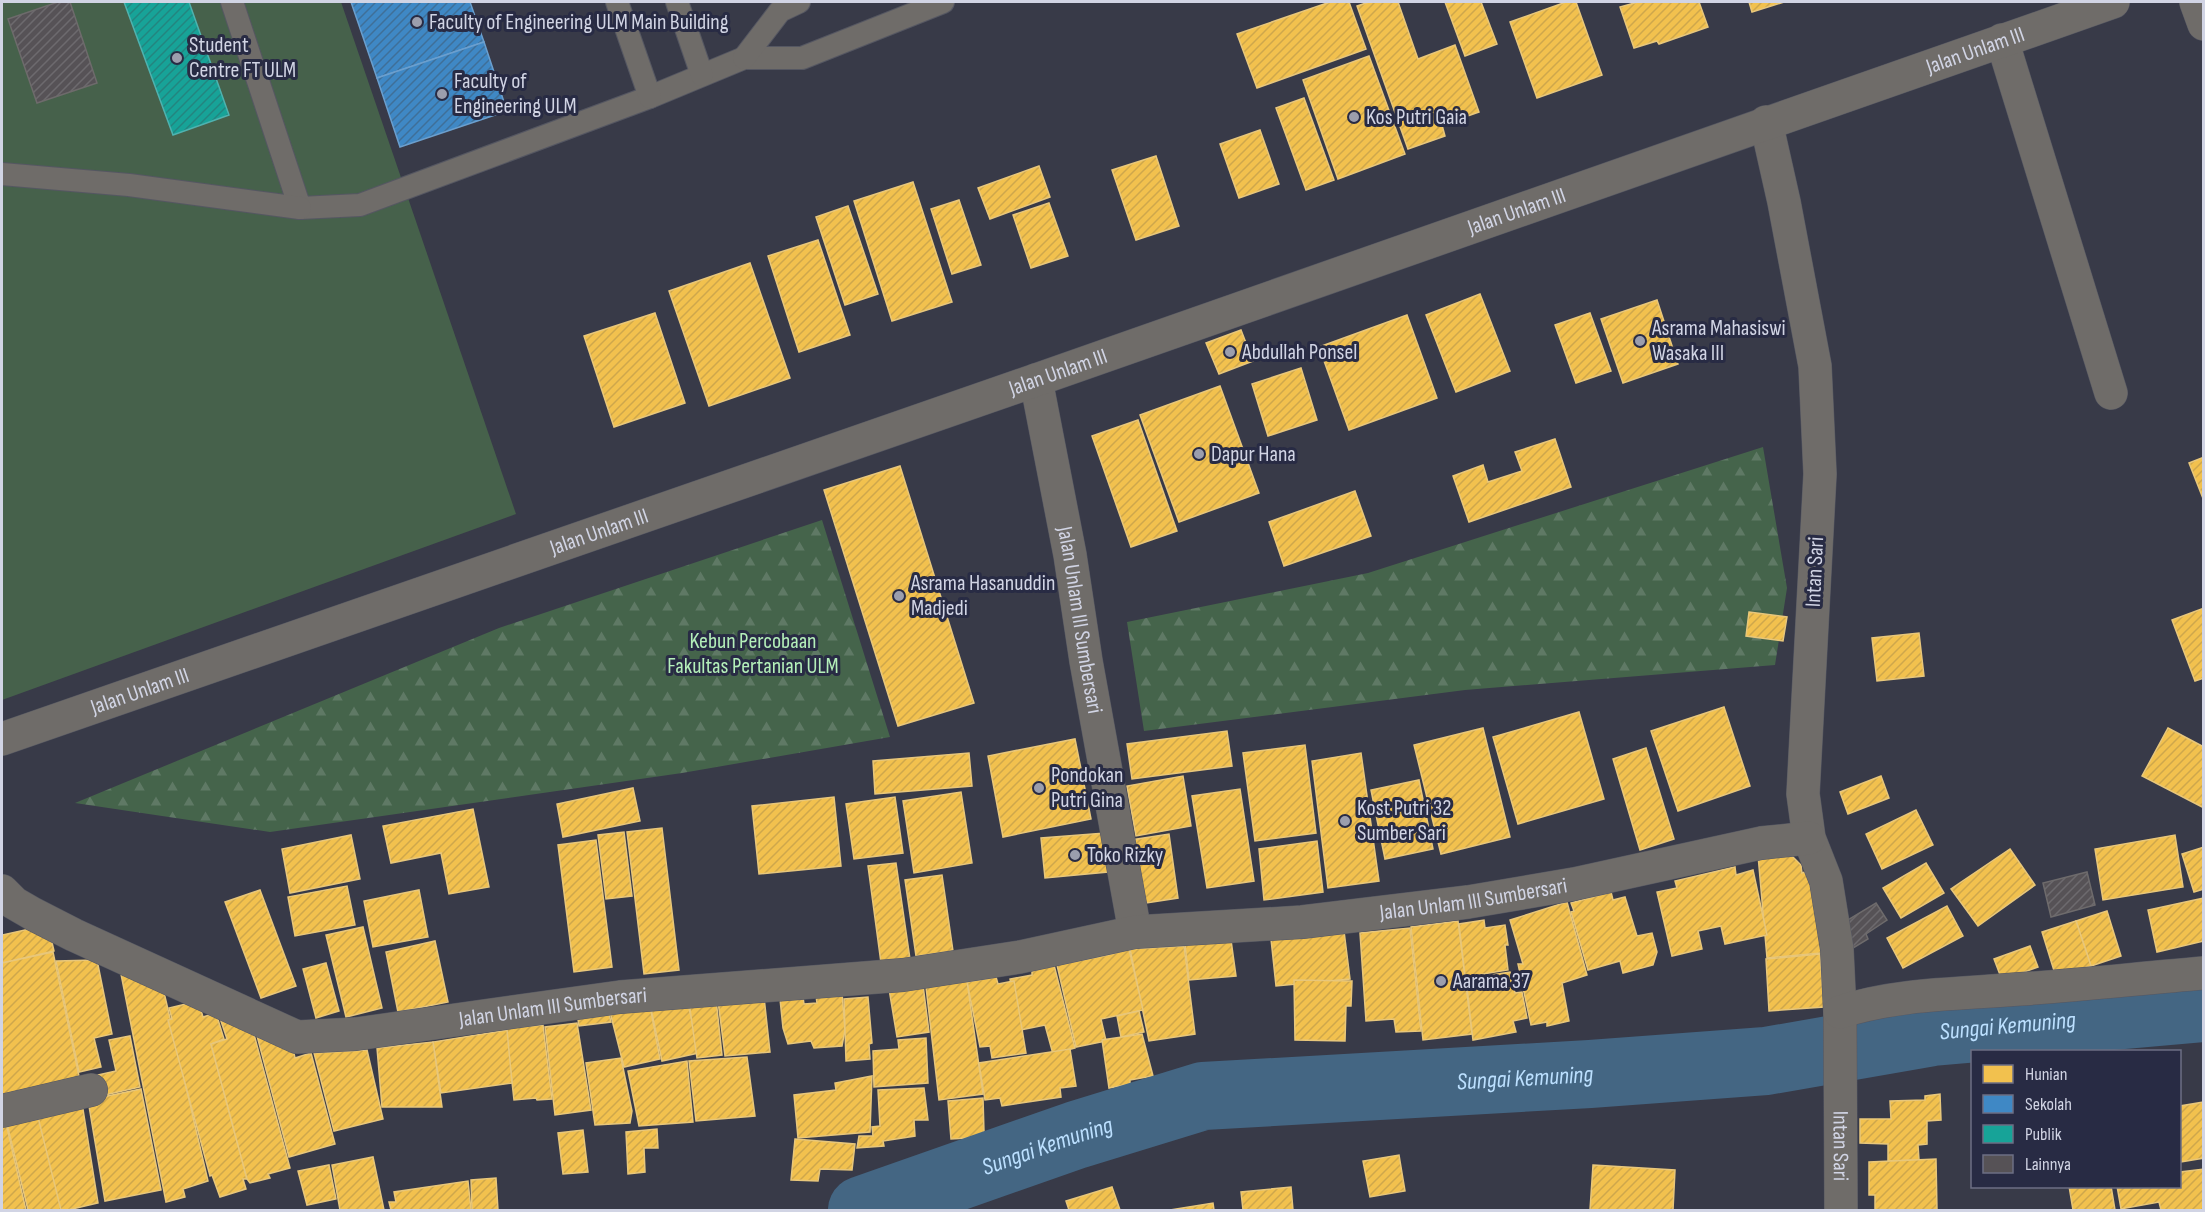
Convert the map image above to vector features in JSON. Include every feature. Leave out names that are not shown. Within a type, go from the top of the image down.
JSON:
[{"type":"street","name":"Jalan Unlam III","points":[[2,739],[1036,380],[2113,2]]},
{"type":"street","points":[[2196,2],[2204,24]]},
{"type":"street","points":[[2002,40],[2111,393]]},
{"type":"street","name":"Intan Sari","points":[[1766,123],[1784,202],[1815,366],[1820,474],[1803,794],[1809,838],[1826,881],[1837,949],[1840,1017],[1841,1210]]},
{"type":"street","name":"Jalan Unlam III Sumbersari","points":[[1036,380],[1070,555],[1086,661],[1136,932]]},
{"type":"street","name":"Jalan Unlam III Sumbersari","points":[[2,891],[14,903],[74,935],[297,1037],[356,1034],[620,997],[903,975],[1020,957],[1136,932],[1302,922],[1468,902],[1574,884],[1761,843],[1809,838]]},
{"type":"street","points":[[1840,1017],[1858,1006],[1912,997],[2069,986],[2204,973]]},
{"type":"street","points":[[2,1111],[91,1090]]},
{"type":"lane","points":[[232,2],[300,208]]},
{"type":"lane","points":[[616,2],[650,97]]},
{"type":"lane","points":[[677,2],[702,75]]},
{"type":"lane","points":[[744,58],[780,11],[799,2]]},
{"type":"lane","points":[[2,174],[129,185],[300,208],[360,205],[650,97],[744,58],[802,58],[943,2]]},
{"type":"green space","points":[[2,2],[341,2],[516,514],[2,700]]},
{"type":"green space","points":[[1763,447],[1787,588],[1775,665],[1465,690],[1144,731],[1127,622],[1368,573]]},
{"type":"green space","name":"Kebun Percobaan Fakultas Pertanian ULM","points":[[822,520],[890,737],[682,773],[270,832],[75,803],[499,628]]},
{"type":"building: Hunian","points":[[1330,2],[1349,2],[1366,49],[1257,88],[1237,34]]},
{"type":"building: Hunian","points":[[1369,2],[1398,2],[1418,59],[1455,45],[1479,112],[1442,125],[1445,136],[1408,149],[1357,6]]},
{"type":"building: Hunian","points":[[1445,2],[1481,2],[1497,44],[1465,56]]},
{"type":"building: Hunian","points":[[1566,2],[1576,2],[1602,75],[1537,98],[1510,22]]},
{"type":"building: Hunian","points":[[1638,2],[1699,2],[1708,27],[1659,44],[1657,41],[1634,48],[1620,7]]},
{"type":"building: Hunian","points":[[1749,2],[1784,2],[1752,12]]},
{"type":"building: Hunian","name":"Kos Putri Gaia","points":[[1369,56],[1405,154],[1338,179],[1303,80]]},
{"type":"building: Hunian","points":[[1304,98],[1334,180],[1306,190],[1276,108]]},
{"type":"building: Hunian","points":[[1260,130],[1279,184],[1239,198],[1220,144]]},
{"type":"building: Hunian","points":[[1156,156],[1179,226],[1136,240],[1112,170]]},
{"type":"building: Hunian","points":[[1039,166],[1050,197],[990,219],[978,188]]},
{"type":"building: Hunian","points":[[913,182],[952,302],[892,321],[854,201]]},
{"type":"building: Hunian","points":[[959,200],[981,265],[952,274],[931,209]]},
{"type":"building: Hunian","points":[[1049,203],[1068,256],[1031,268],[1013,215]]},
{"type":"building: Hunian","points":[[848,206],[878,294],[845,305],[816,217]]},
{"type":"building: Hunian","points":[[818,240],[850,335],[799,352],[768,256]]},
{"type":"building: Hunian","points":[[750,263],[790,378],[709,406],[669,291]]},
{"type":"building: Hunian","points":[[1480,294],[1510,371],[1456,392],[1426,315]]},
{"type":"building: Hunian","name":"Asrama Mahasiswi Wasaka III","points":[[1657,300],[1678,364],[1623,383],[1601,319]]},
{"type":"building: Hunian","points":[[655,313],[685,403],[614,427],[584,336]]},
{"type":"building: Hunian","points":[[1590,313],[1611,371],[1576,383],[1555,325]]},
{"type":"building: Hunian","points":[[1407,315],[1437,398],[1349,430],[1319,347]]},
{"type":"building: Hunian","name":"Abdullah Ponsel","points":[[1241,330],[1253,361],[1219,374],[1206,343]]},
{"type":"building: Hunian","points":[[1301,368],[1317,420],[1268,436],[1252,384]]},
{"type":"building: Hunian","name":"Dapur Hana","points":[[1220,386],[1259,493],[1179,522],[1140,415]]},
{"type":"building: Hunian","points":[[1138,420],[1177,531],[1131,547],[1092,436]]},
{"type":"building: Hunian","points":[[1555,439],[1571,487],[1469,522],[1453,476],[1483,465],[1488,482],[1522,471],[1515,452]]},
{"type":"building: Hunian","points":[[2204,457],[2204,501],[2189,463]]},
{"type":"building: Hunian","name":"Asrama Hasanuddin Madjedi","points":[[900,466],[974,703],[898,726],[824,490]]},
{"type":"building: Hunian","points":[[1355,491],[1371,536],[1284,566],[1269,522]]},
{"type":"building: Hunian","points":[[2204,608],[2204,678],[2195,681],[2172,620]]},
{"type":"building: Hunian","points":[[1749,612],[1787,617],[1783,641],[1746,636]]},
{"type":"building: Hunian","points":[[1919,633],[1924,676],[1877,681],[1872,638]]},
{"type":"building: Hunian","points":[[1724,707],[1750,786],[1678,811],[1651,731]]},
{"type":"building: Hunian","points":[[1579,712],[1604,799],[1518,824],[1493,737]]},
{"type":"building: Hunian","points":[[1483,728],[1510,837],[1441,854],[1414,745]]},
{"type":"building: Hunian","points":[[2168,728],[2204,747],[2204,808],[2142,776]]},
{"type":"building: Hunian","points":[[1227,731],[1232,766],[1132,779],[1127,744]]},
{"type":"building: Hunian","name":"Pondokan Putri Gina","points":[[1075,739],[1091,819],[1003,837],[988,756]]},
{"type":"building: Hunian","points":[[1305,745],[1316,833],[1255,841],[1243,753]]},
{"type":"building: Hunian","points":[[1646,748],[1674,839],[1640,850],[1613,759]]},
{"type":"building: Hunian","points":[[969,753],[972,786],[875,794],[873,761]]},
{"type":"building: Hunian","name":"Kost Putri 32 Sumber Sari","points":[[1361,753],[1379,881],[1328,888],[1312,761]]},
{"type":"building: Hunian","points":[[1183,776],[1191,826],[1136,836],[1127,786]]},
{"type":"building: Hunian","points":[[1881,776],[1889,798],[1848,814],[1840,792]]},
{"type":"building: Hunian","points":[[1419,780],[1433,849],[1385,859],[1371,790]]},
{"type":"building: Hunian","points":[[633,788],[640,821],[563,837],[557,804]]},
{"type":"building: Hunian","points":[[1240,789],[1254,881],[1207,888],[1192,796]]},
{"type":"building: Hunian","points":[[961,792],[972,863],[914,873],[903,801]]},
{"type":"building: Hunian","points":[[834,797],[841,866],[759,874],[752,806]]},
{"type":"building: Hunian","points":[[895,797],[903,853],[854,859],[846,804]]},
{"type":"building: Hunian","points":[[473,809],[489,887],[449,894],[441,853],[391,863],[383,826]]},
{"type":"building: Hunian","points":[[1916,810],[1933,845],[1882,869],[1866,834]]},
{"type":"building: Hunian","points":[[662,828],[679,970],[644,974],[627,832]]},
{"type":"building: Hunian","points":[[624,832],[632,896],[606,899],[598,835]]},
{"type":"building: Hunian","name":"Toko Rizky","points":[[1105,833],[1108,872],[1045,878],[1041,838]]},
{"type":"building: Hunian","points":[[1169,834],[1178,898],[1140,904],[1131,840]]},
{"type":"building: Hunian","points":[[351,835],[360,879],[290,893],[282,849]]},
{"type":"building: Hunian","points":[[2175,835],[2183,887],[2103,900],[2095,849]]},
{"type":"building: Hunian","points":[[596,840],[612,967],[574,972],[558,845]]},
{"type":"building: Hunian","points":[[1317,841],[1323,892],[1264,900],[1259,849]]},
{"type":"building: Hunian","points":[[2204,847],[2204,889],[2194,892],[2182,854]]},
{"type":"building: Hunian","points":[[2010,849],[2035,885],[1978,926],[1951,889]]},
{"type":"building: Hunian","points":[[1789,853],[1801,865],[1802,873],[1805,872],[1815,890],[1821,953],[1767,958],[1758,855]]},
{"type":"building: Hunian","points":[[896,863],[910,959],[881,963],[868,866]]},
{"type":"building: Hunian","points":[[1926,863],[1944,893],[1901,918],[1883,888]]},
{"type":"building: Hunian","points":[[1735,867],[1736,875],[1753,870],[1767,935],[1725,944],[1721,926],[1698,931],[1702,949],[1672,956],[1657,892],[1677,888],[1675,881]]},
{"type":"building: Hunian","points":[[942,875],[953,951],[916,956],[905,880]]},
{"type":"building: Hunian","points":[[347,886],[355,925],[295,936],[288,897]]},
{"type":"building: Hunian","points":[[260,890],[296,986],[261,998],[225,902]]},
{"type":"building: Hunian","points":[[419,890],[428,937],[373,947],[364,901]]},
{"type":"building: Hunian","points":[[1611,892],[1613,900],[1625,897],[1637,936],[1652,933],[1657,952],[1653,965],[1623,973],[1620,961],[1588,970],[1571,912],[1574,911],[1571,903]]},
{"type":"building: Hunian","points":[[2204,898],[2204,941],[2157,952],[2148,910]]},
{"type":"building: Hunian","points":[[1567,902],[1587,975],[1562,983],[1569,1021],[1547,1026],[1547,1022],[1531,1025],[1518,964],[1523,964],[1510,920]]},
{"type":"building: Hunian","points":[[1947,906],[1963,936],[1903,968],[1887,938]]},
{"type":"building: Hunian","points":[[2107,911],[2121,956],[2091,966],[2076,921]]},
{"type":"building: Hunian","points":[[1484,920],[1485,928],[1505,925],[1508,970],[1465,977],[1459,924]]},
{"type":"building: Hunian","name":"Aarama 37","points":[[1458,921],[1472,1034],[1423,1040],[1411,927]]},
{"type":"building: Hunian","points":[[2076,921],[2091,966],[2056,977],[2042,932]]},
{"type":"building: Hunian","points":[[363,927],[382,1008],[346,1017],[326,935]]},
{"type":"building: Hunian","points":[[34,928],[50,934],[54,951],[2,963],[2,935]]},
{"type":"building: Hunian","points":[[1410,928],[1421,1031],[1396,1032],[1394,1019],[1366,1021],[1360,933]]},
{"type":"building: Hunian","points":[[1344,931],[1350,979],[1276,986],[1271,939]]},
{"type":"building: Hunian","points":[[1231,940],[1236,976],[1189,980],[1185,945]]},
{"type":"building: Hunian","points":[[435,941],[448,1002],[398,1012],[386,952]]},
{"type":"building: Hunian","points":[[1184,946],[1195,1034],[1149,1041],[1130,949]]},
{"type":"building: Hunian","points":[[2030,946],[2038,967],[2002,980],[1994,959]]},
{"type":"building: Hunian","points":[[1129,949],[1143,1010],[1101,1019],[1106,1041],[1076,1047],[1057,965]]},
{"type":"building: Hunian","points":[[53,952],[80,1081],[3,1099],[2,963]]},
{"type":"building: Hunian","points":[[1820,954],[1824,1007],[1769,1011],[1766,959]]},
{"type":"building: Hunian","points":[[97,960],[112,1034],[94,1038],[101,1067],[79,1072],[56,961]]},
{"type":"building: Hunian","points":[[326,963],[339,1011],[316,1018],[303,969]]},
{"type":"building: Hunian","points":[[1054,965],[1075,1048],[1053,1054],[1045,1025],[1020,1030],[1010,979],[1032,975],[1032,971]]},
{"type":"building: Hunian","points":[[120,969],[163,988],[208,1181],[183,1189],[185,1197],[166,1202]]},
{"type":"building: Hunian","points":[[1510,972],[1515,993],[1522,992],[1527,1018],[1513,1021],[1516,1032],[1473,1040],[1466,979]]},
{"type":"building: Hunian","points":[[996,977],[998,984],[1014,981],[1026,1053],[992,1058],[990,1046],[980,1047],[967,982]]},
{"type":"building: Hunian","points":[[1294,980],[1352,981],[1351,1006],[1346,1006],[1345,1041],[1295,1040]]},
{"type":"building: Hunian","points":[[967,981],[983,1094],[939,1100],[926,987]]},
{"type":"building: Hunian","points":[[923,985],[929,1032],[897,1037],[889,989]]},
{"type":"building: Hunian","points":[[842,993],[845,1030],[842,1046],[814,1048],[811,1041],[788,1044],[783,1028],[780,999],[803,997],[804,1004],[817,1003],[816,996]]},
{"type":"building: Hunian","points":[[764,997],[770,1052],[725,1056],[718,1001]]},
{"type":"building: Hunian","points":[[868,997],[872,1043],[869,1044],[870,1059],[846,1061],[844,999]]},
{"type":"building: Hunian","points":[[687,999],[699,1053],[662,1061],[650,1004]]},
{"type":"building: Hunian","points":[[716,999],[722,1055],[697,1058],[689,1002]]},
{"type":"building: Hunian","points":[[194,1002],[200,1007],[203,1017],[216,1013],[224,1039],[211,1044],[247,1179],[243,1179],[246,1189],[220,1197],[212,1175],[210,1176],[168,1020],[172,1019],[169,1008]]},
{"type":"building: Hunian","points":[[650,1006],[660,1059],[624,1067],[610,1012]]},
{"type":"building: Hunian","points":[[608,1010],[611,1022],[579,1026],[577,1013]]},
{"type":"building: Hunian","points":[[1139,1011],[1144,1032],[1121,1037],[1117,1016]]},
{"type":"building: Hunian","points":[[220,1018],[252,1027],[290,1168],[268,1174],[270,1178],[250,1183],[247,1179],[211,1044],[227,1039]]},
{"type":"building: Hunian","points":[[577,1023],[591,1110],[555,1115],[545,1027]]},
{"type":"building: Hunian","points":[[543,1025],[552,1099],[514,1100],[506,1028]]},
{"type":"building: Hunian","points":[[507,1030],[512,1083],[441,1093],[433,1042]]},
{"type":"building: Hunian","points":[[256,1032],[292,1045],[295,1058],[311,1053],[335,1144],[289,1157]]},
{"type":"building: Hunian","points":[[1142,1034],[1153,1076],[1130,1080],[1130,1084],[1109,1088],[1102,1040]]},
{"type":"building: Hunian","points":[[130,1036],[140,1087],[96,1097],[93,1076],[116,1071],[109,1040]]},
{"type":"building: Hunian","points":[[926,1038],[928,1083],[874,1087],[873,1051],[899,1049],[898,1040]]},
{"type":"building: Hunian","points":[[433,1042],[442,1107],[382,1107],[377,1048]]},
{"type":"building: Hunian","points":[[1070,1049],[1076,1086],[1060,1088],[1061,1097],[1002,1106],[1000,1098],[985,1100],[979,1063]]},
{"type":"building: Hunian","points":[[367,1050],[383,1119],[334,1131],[314,1053]]},
{"type":"building: Hunian","points":[[747,1057],[755,1116],[696,1121],[689,1061]]},
{"type":"building: Hunian","points":[[621,1058],[632,1111],[630,1123],[595,1125],[586,1063]]},
{"type":"building: Hunian","points":[[687,1061],[693,1122],[639,1126],[628,1071]]},
{"type":"building: Hunian","points":[[872,1076],[870,1132],[798,1138],[794,1095],[836,1090],[835,1083]]},
{"type":"building: Hunian","points":[[924,1088],[928,1120],[914,1120],[915,1136],[883,1141],[884,1146],[857,1148],[859,1136],[873,1136],[872,1127],[880,1126],[878,1090]]},
{"type":"building: Hunian","points":[[141,1089],[161,1190],[105,1201],[88,1100]]},
{"type":"building: Hunian","points":[[1940,1094],[1941,1120],[1927,1121],[1927,1144],[1918,1145],[1919,1160],[1888,1161],[1888,1144],[1860,1143],[1860,1119],[1891,1119],[1890,1101],[1925,1100],[1925,1096]]},
{"type":"building: Hunian","points":[[983,1098],[984,1132],[968,1138],[951,1139],[948,1101]]},
{"type":"building: Hunian","points":[[2204,1102],[2204,1158],[2181,1162],[2181,1106]]},
{"type":"building: Hunian","points":[[82,1103],[98,1203],[68,1210],[53,1210],[36,1111]]},
{"type":"building: Hunian","points":[[36,1109],[61,1210],[28,1210],[5,1116]]},
{"type":"building: Hunian","points":[[6,1123],[26,1210],[2,1210],[2,1124]]},
{"type":"building: Hunian","points":[[657,1129],[658,1148],[644,1148],[645,1172],[628,1174],[626,1132]]},
{"type":"building: Hunian","points":[[583,1130],[588,1172],[563,1174],[558,1133]]},
{"type":"building: Hunian","points":[[795,1139],[855,1144],[852,1170],[820,1169],[818,1181],[791,1180]]},
{"type":"building: Hunian","points":[[1399,1155],[1405,1191],[1370,1197],[1363,1161]]},
{"type":"building: Hunian","points":[[373,1157],[384,1210],[340,1210],[332,1165]]},
{"type":"building: Hunian","points":[[1936,1159],[1937,1210],[1875,1210],[1875,1195],[1869,1195],[1869,1162]]},
{"type":"building: Hunian","points":[[329,1165],[336,1199],[307,1205],[298,1171]]},
{"type":"building: Hunian","points":[[1593,1165],[1675,1170],[1673,1210],[1590,1210]]},
{"type":"building: Hunian","points":[[2204,1169],[2204,1210],[2161,1210],[2159,1202],[2121,1209],[2117,1188],[2181,1188],[2181,1172]]},
{"type":"building: Hunian","points":[[496,1178],[498,1210],[472,1210],[471,1180]]},
{"type":"building: Hunian","points":[[468,1181],[471,1210],[391,1210],[389,1202],[396,1202],[394,1192]]},
{"type":"building: Hunian","points":[[1112,1187],[1120,1210],[1069,1210],[1066,1201]]},
{"type":"building: Hunian","points":[[1291,1187],[1293,1210],[1243,1210],[1241,1192]]},
{"type":"building: Hunian","points":[[2069,1188],[2111,1188],[2115,1210],[2073,1210]]},
{"type":"building: Hunian","points":[[1213,1203],[1214,1210],[1170,1210]]},
{"type":"building: Sekolah","name":"Faculty of Engineering ULM Main Building","points":[[351,2],[470,2],[484,42],[377,78]]},
{"type":"building: Sekolah","name":"Faculty of Engineering ULM","points":[[484,42],[507,111],[400,147],[377,78]]},
{"type":"building: Publik","name":"Student Centre FT ULM","points":[[124,2],[189,2],[229,115],[173,135]]},
{"type":"building: Lainnya","points":[[58,2],[70,2],[97,83],[37,103],[8,19]]},
{"type":"building: Lainnya","points":[[2087,872],[2095,905],[2051,917],[2043,883]]},
{"type":"building: Lainnya","points":[[1876,903],[1887,920],[1866,934],[1868,939],[1853,948],[1846,921]]},
{"type":"waterway","name":"Sungai Kemuning","points":[[862,1210],[1076,1135],[1203,1096],[1590,1074],[1766,1061],[1933,1032],[2204,1008]]},
{"type":"place","name":"Faculty of Engineering ULM Main Building","points":[[417,22]]},
{"type":"place","name":"Student Centre FT ULM","points":[[177,58]]},
{"type":"place","name":"Faculty of Engineering ULM","points":[[442,94]]},
{"type":"place","name":"Kos Putri Gaia","points":[[1354,117]]},
{"type":"place","name":"Asrama Mahasiswi Wasaka III","points":[[1640,341]]},
{"type":"place","name":"Abdullah Ponsel","points":[[1230,352]]},
{"type":"place","name":"Dapur Hana","points":[[1199,454]]},
{"type":"place","name":"Asrama Hasanuddin Madjedi","points":[[899,596]]},
{"type":"place","name":"Pondokan Putri Gina","points":[[1039,788]]},
{"type":"place","name":"Kost Putri 32 Sumber Sari","points":[[1345,821]]},
{"type":"place","name":"Toko Rizky","points":[[1075,855]]},
{"type":"place","name":"Aarama 37","points":[[1441,981]]}]
